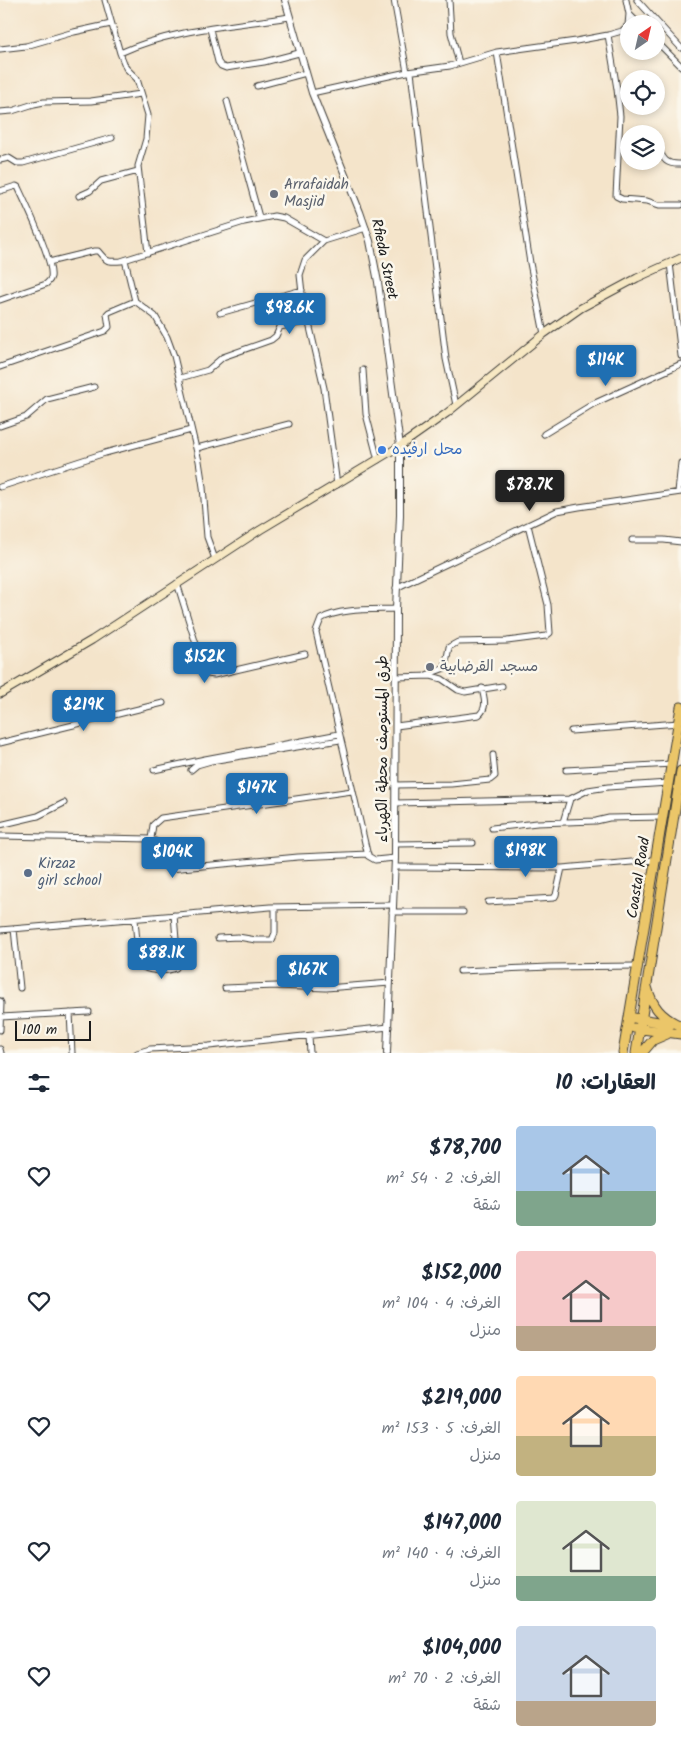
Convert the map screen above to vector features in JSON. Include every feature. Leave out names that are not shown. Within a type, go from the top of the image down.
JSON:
[{"type":"highway","name":"Coastal Road","points":[[623,1053],[681,707]]},
{"type":"highway","name":"Coastal Road","points":[[636,1053],[640,1018],[678,808],[681,771]]},
{"type":"highway","points":[[646,984],[656,1008],[679,1029]]},
{"type":"highway","points":[[628,1017],[640,1018],[679,1029]]},
{"type":"highway","points":[[627,1027],[679,1029]]},
{"type":"highway","points":[[642,1053],[653,1040],[679,1029]]},
{"type":"main road","points":[[1,694],[92,640],[260,530],[400,446],[456,405],[544,334],[596,299],[681,258]]},
{"type":"street","points":[[105,0],[120,53],[126,68],[137,79],[148,115],[146,140],[139,158],[138,171],[148,253]]},
{"type":"street","name":"Rfieda Street","points":[[285,0],[312,93],[366,228],[378,282],[400,446]]},
{"type":"street","points":[[394,0],[409,72],[446,359],[456,405]]},
{"type":"street","points":[[449,0],[451,33],[459,63]]},
{"type":"street","points":[[312,93],[409,72],[450,66],[497,52],[608,35],[625,28],[629,20],[626,0]]},
{"type":"street","points":[[637,0],[681,48]]},
{"type":"street","points":[[120,53],[159,38],[289,17]]},
{"type":"street","points":[[0,49],[26,46],[74,32],[111,24]]},
{"type":"street","points":[[210,29],[218,62],[226,68],[259,63],[300,53]]},
{"type":"street","points":[[608,35],[620,116],[616,196],[622,199],[647,201],[659,205],[681,205]]},
{"type":"street","points":[[665,50],[681,66]]},
{"type":"street","points":[[497,52],[531,269],[544,334]]},
{"type":"street","points":[[256,86],[306,73]]},
{"type":"street","points":[[0,112],[12,111],[44,102],[91,101],[141,94]]},
{"type":"street","points":[[227,101],[259,217]]},
{"type":"street","points":[[0,160],[9,158],[17,163],[22,163],[112,138]]},
{"type":"street","points":[[665,160],[673,164],[681,164]]},
{"type":"street","points":[[78,196],[90,191],[101,181],[138,171]]},
{"type":"street","points":[[0,191],[16,186],[18,188],[38,233],[52,276],[46,284],[0,300]]},
{"type":"street","points":[[49,262],[94,251],[98,251],[103,259],[110,262],[125,260],[259,217],[274,216],[284,218],[324,241]]},
{"type":"street","points":[[337,485],[324,388],[302,290],[301,268],[310,254],[324,241],[366,228]]},
{"type":"street","points":[[125,260],[135,301],[149,310],[160,324],[180,378],[191,430],[197,448],[203,487],[207,536],[215,559]]},
{"type":"street","points":[[670,263],[681,356]]},
{"type":"street","points":[[220,313],[302,290]]},
{"type":"street","points":[[0,367],[105,330],[109,327],[107,314],[109,312],[135,301]]},
{"type":"street","points":[[180,378],[208,370],[222,357],[271,340],[276,336],[280,328],[309,321]]},
{"type":"street","points":[[544,434],[593,404],[681,364]]},
{"type":"street","points":[[363,370],[366,414],[378,460]]},
{"type":"street","points":[[0,426],[26,417],[47,399],[94,387]]},
{"type":"street","points":[[197,448],[289,424]]},
{"type":"street","points":[[0,487],[106,453],[191,430]]},
{"type":"street","name":"طرق المستوصف محطة الكهرباء","points":[[388,1053],[395,867],[396,588],[400,515],[400,446]]},
{"type":"street","points":[[396,588],[548,515],[567,509],[679,492],[681,463]]},
{"type":"street","points":[[396,677],[426,675],[445,668],[449,647],[458,642],[508,641],[546,636],[550,633],[548,606],[528,525]]},
{"type":"street","points":[[632,540],[681,542]]},
{"type":"street","points":[[178,583],[204,670],[208,674],[214,675],[305,654]]},
{"type":"street","points":[[395,858],[376,860],[371,859],[368,854],[316,632],[321,619],[333,614],[396,609]]},
{"type":"street","points":[[426,675],[442,680],[464,692],[502,686]]},
{"type":"street","points":[[396,726],[479,715],[486,706],[482,688]]},
{"type":"street","points":[[0,742],[163,703]]},
{"type":"street","points":[[571,731],[678,723]]},
{"type":"street","points":[[191,770],[197,765],[211,761],[340,737]]},
{"type":"street","points":[[154,770],[204,759],[340,737]]},
{"type":"street","points":[[396,785],[451,784],[490,780],[495,776],[493,755]]},
{"type":"street","points":[[566,770],[672,764]]},
{"type":"street","points":[[396,803],[570,799],[588,790],[668,783]]},
{"type":"street","points":[[151,839],[153,825],[160,818],[352,791]]},
{"type":"street","points":[[563,822],[570,799]]},
{"type":"street","points":[[0,825],[38,816],[64,803]]},
{"type":"street","points":[[492,828],[537,823],[596,821],[632,816],[663,817]]},
{"type":"street","points":[[0,836],[151,839],[158,842],[161,846],[163,865],[170,869],[298,857],[368,854]]},
{"type":"street","points":[[395,844],[473,843]]},
{"type":"street","points":[[395,867],[562,868],[656,860]]},
{"type":"street","points":[[488,902],[554,898],[562,868]]},
{"type":"street","points":[[218,938],[238,937],[272,940],[275,933],[275,907]]},
{"type":"street","points":[[0,930],[275,907],[393,908],[463,912]]},
{"type":"street","points":[[135,919],[139,964],[146,969],[167,970],[176,968],[178,964],[174,915]]},
{"type":"street","points":[[14,929],[20,988]]},
{"type":"street","points":[[460,971],[578,966],[637,966]]},
{"type":"street","points":[[225,988],[277,986],[326,988],[390,983]]},
{"type":"street","points":[[0,1001],[0,1030]]},
{"type":"street","points":[[1,1017],[89,1012]]},
{"type":"street","points":[[70,1014],[72,1053]]},
{"type":"street","points":[[137,1053],[150,1049],[210,1046],[389,1027]]},
{"type":"street","points":[[309,1036],[310,1053]]},
{"type":"street","points":[[0,1049],[1,1053]]},
{"type":"place","name":"Arrafaidah Masjid","points":[[274,194]]},
{"type":"place","name":"محل ارفيده","points":[[382,450]]},
{"type":"place","name":"مسجد القرضابية","points":[[430,667]]},
{"type":"place","name":"Kirzaz girl school","points":[[28,873]]}]
